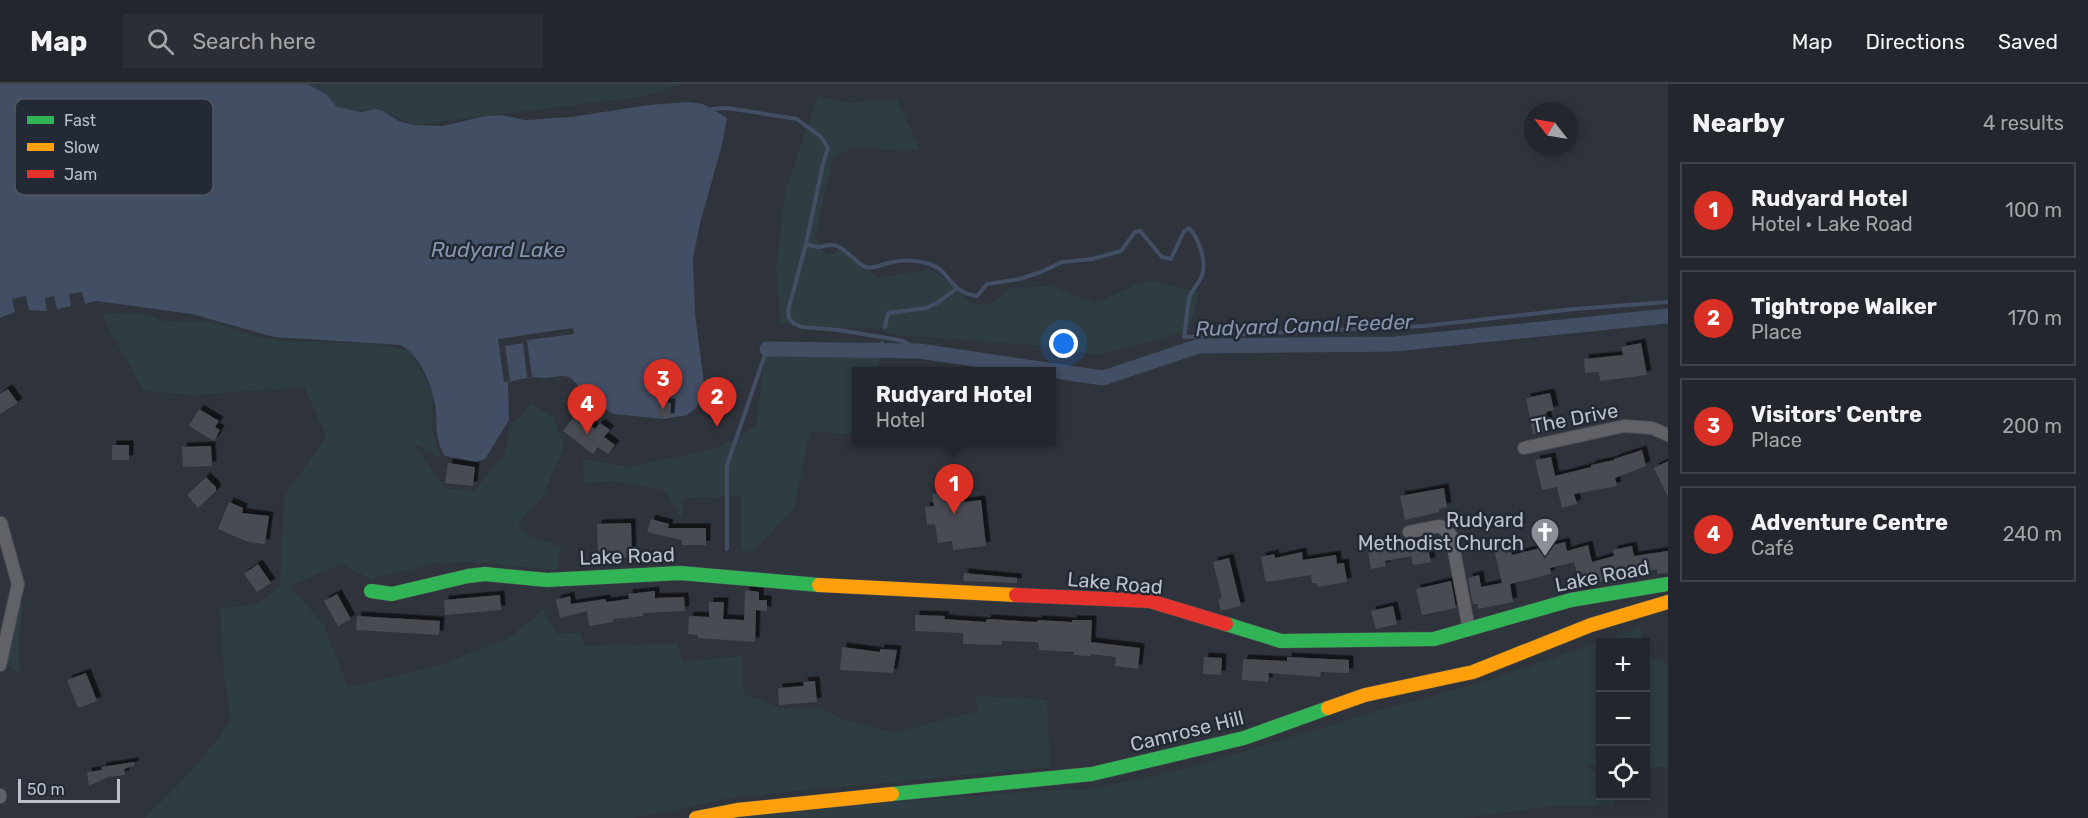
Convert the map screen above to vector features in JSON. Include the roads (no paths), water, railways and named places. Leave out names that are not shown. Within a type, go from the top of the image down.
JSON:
[{"type":"street","name":"The Drive","points":[[1524,448],[1624,426],[1652,428],[1668,435]]},
{"type":"street","points":[[0,665],[18,584],[1,523]]},
{"type":"street","points":[[1408,532],[1440,526],[1450,535],[1469,629]]},
{"type":"street","name":"Lake Road","points":[[371,591],[392,594],[485,574],[547,580],[681,573],[811,585],[1150,602],[1281,641],[1434,639],[1571,600],[1668,584]]},
{"type":"street","name":"Camrose Hill","points":[[696,818],[737,810],[1092,774],[1244,738],[1365,695],[1473,672],[1591,625],[1668,602]]},
{"type":"water","name":"Rudyard Lake","points":[[0,84],[307,84],[326,94],[337,107],[362,112],[376,109],[399,121],[414,125],[443,126],[485,116],[501,115],[525,120],[571,117],[649,105],[688,102],[703,104],[727,118],[693,259],[695,313],[704,383],[702,396],[696,408],[687,415],[664,419],[614,414],[596,405],[570,377],[532,377],[508,382],[509,420],[485,459],[476,462],[445,456],[438,437],[435,405],[428,379],[419,362],[400,345],[274,337],[192,314],[96,301],[85,304],[82,292],[69,294],[71,306],[57,309],[54,296],[45,298],[47,311],[29,310],[26,296],[12,299],[15,312],[0,318]]},
{"type":"waterway","points":[[712,109],[727,108],[797,119],[821,137],[828,148],[788,311],[789,318],[794,324],[903,341],[919,351]]},
{"type":"waterway","points":[[806,244],[817,247],[837,246],[866,267],[904,261],[929,264],[942,271],[960,290],[977,296],[987,284],[1020,279],[1062,262],[1092,259],[1121,251],[1135,232],[1140,231],[1162,257],[1171,259],[1184,231],[1189,228],[1199,245],[1203,259],[1203,272],[1189,299],[1184,337],[1424,326],[1575,309],[1668,302]]},
{"type":"waterway","points":[[885,327],[888,313],[926,308],[956,289]]},
{"type":"waterway","name":"Rudyard Canal Feeder","points":[[1056,371],[1103,378],[1199,346],[1395,344],[1668,316]]},
{"type":"waterway","name":"Rudyard Canal Feeder","points":[[881,351],[882,343]]},
{"type":"waterway","points":[[727,549],[727,465],[767,349]]},
{"type":"waterway","name":"Rudyard Canal Feeder","points":[[767,349],[919,351],[1028,367]]},
{"type":"place","name":"Visitors' Centre","points":[[663,409]]},
{"type":"place","name":"Tightrope Walker","points":[[717,427]]},
{"type":"place","name":"Adventure Centre","points":[[587,434]]},
{"type":"place","name":"Rudyard Hotel","points":[[954,514]]},
{"type":"place","name":"Rudyard Methodist Church","points":[[1545,558]]}]
